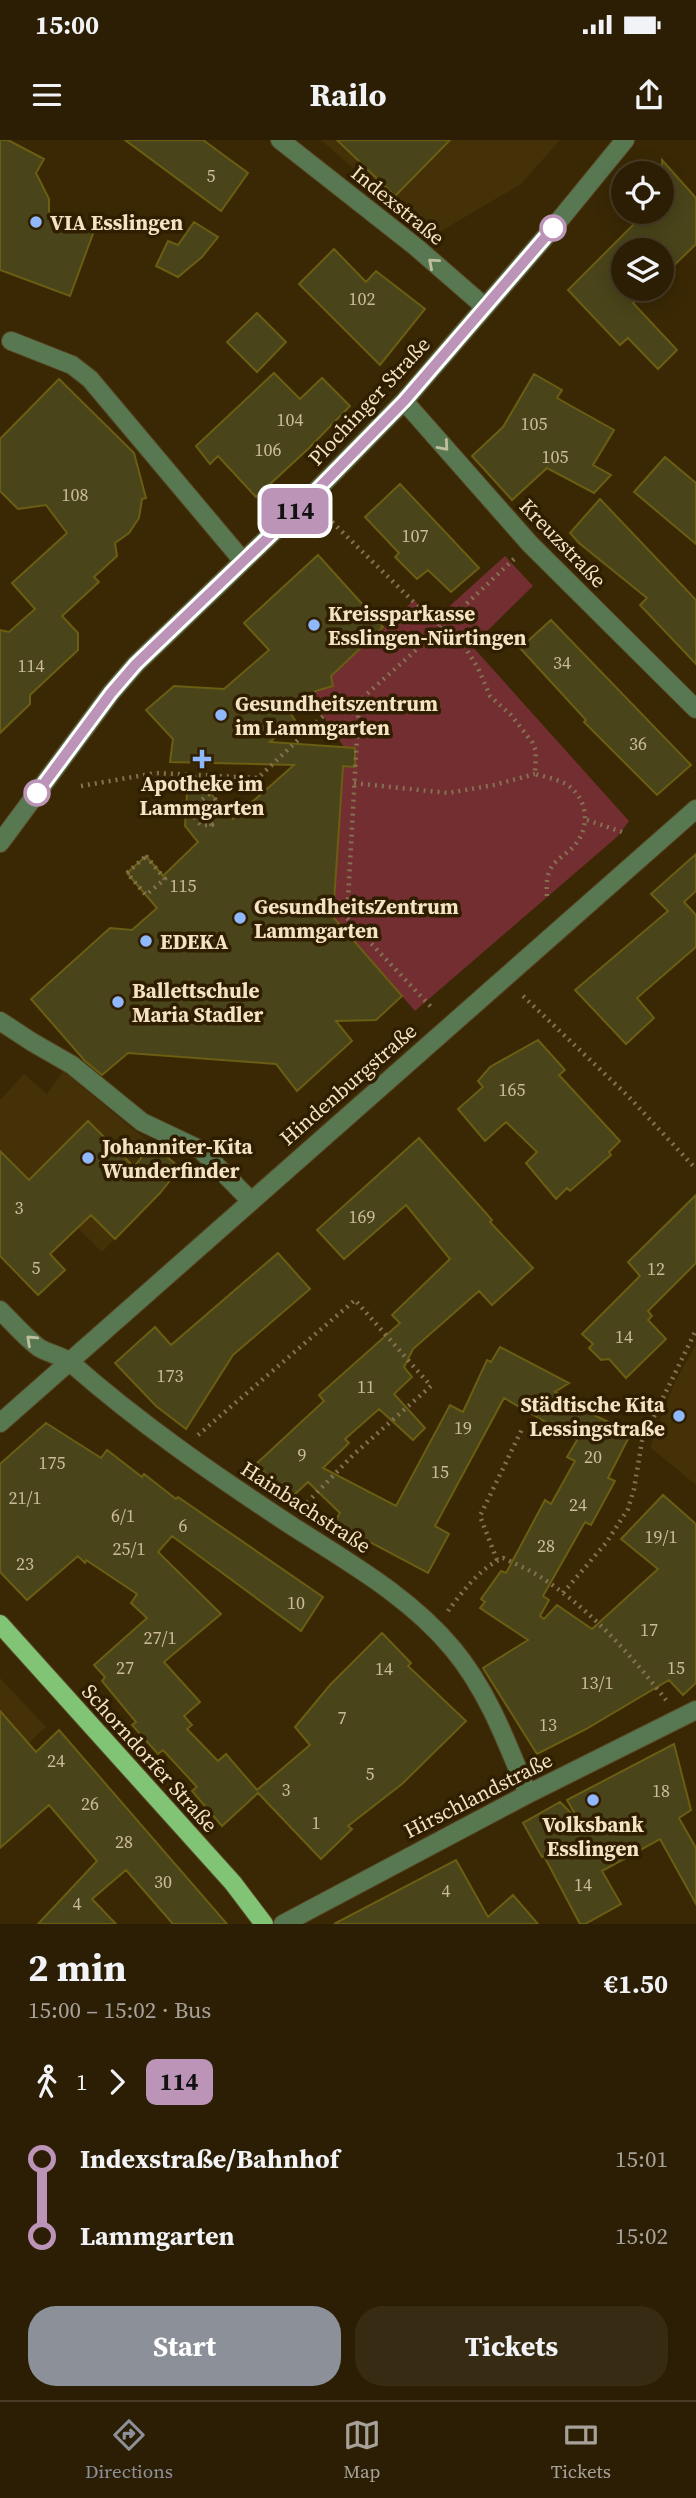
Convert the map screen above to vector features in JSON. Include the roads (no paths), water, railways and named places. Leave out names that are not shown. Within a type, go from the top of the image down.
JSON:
[{"type":"main road","name":"Schorndorfer Straße","points":[[0,1624],[233,1883],[264,1924]]},
{"type":"street","name":"Indexstraße","points":[[280,140],[416,247],[485,307]]},
{"type":"street","name":"Plochinger Straße","points":[[0,843],[119,683],[404,401],[625,140]]},
{"type":"street","points":[[10,341],[72,365],[90,379],[243,561]]},
{"type":"street","name":"Kreuzstraße","points":[[404,401],[530,544],[696,709]]},
{"type":"street","name":"Hindenburgstraße","points":[[0,1423],[696,808]]},
{"type":"street","points":[[0,1021],[72,1065],[142,1122],[201,1150],[250,1200]]},
{"type":"street","name":"Hainbachstraße","points":[[0,1310],[40,1348],[69,1361],[88,1380],[180,1450],[391,1591],[434,1628],[468,1668],[488,1702],[528,1794]]},
{"type":"street","name":"Hirschlandstraße","points":[[283,1924],[528,1794],[688,1714]]},
{"type":"place","name":"VIA Esslingen","points":[[36,222]]},
{"type":"place","name":"Kreissparkasse Esslingen-Nürtingen","points":[[314,625]]},
{"type":"place","name":"Gesundheitszentrum im Lammgarten","points":[[221,715]]},
{"type":"place","name":"Apotheke im Lammgarten","points":[[202,759]]},
{"type":"place","name":"GesundheitsZentrum Lammgarten","points":[[240,918]]},
{"type":"place","name":"EDEKA","points":[[146,941]]},
{"type":"place","name":"Ballettschule Maria Stadler","points":[[118,1002]]},
{"type":"place","name":"Johanniter-Kita Wunderfinder","points":[[88,1158]]},
{"type":"place","name":"Städtische Kita Lessingstraße","points":[[679,1416]]},
{"type":"place","name":"Volksbank Esslingen","points":[[593,1800]]}]
